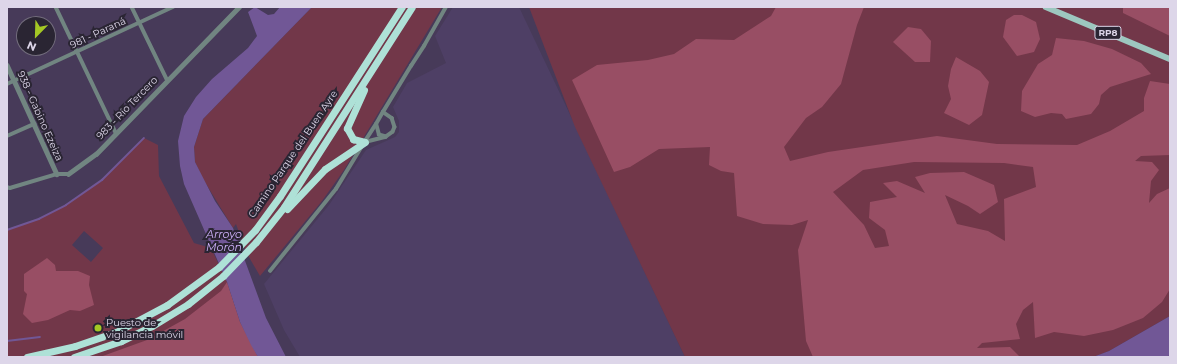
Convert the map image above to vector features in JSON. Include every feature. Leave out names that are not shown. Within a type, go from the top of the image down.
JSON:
[{"type":"highway","points":[[374,50],[397,7]]},
{"type":"highway","name":"Camino Parque del Buen Ayre","points":[[27,357],[93,340],[142,320],[191,289],[219,266],[242,243],[280,196],[402,7]]},
{"type":"highway","name":"Camino Parque del Buen Ayre","points":[[74,357],[121,341],[152,326],[188,304],[223,276],[268,229],[412,7]]},
{"type":"highway","points":[[365,142],[353,139],[348,131],[348,124],[376,64]]},
{"type":"highway","points":[[268,229],[325,169],[365,142]]},
{"type":"main road","name":"RP8","points":[[1046,7],[1170,59]]},
{"type":"street","points":[[56,7],[116,133]]},
{"type":"street","points":[[132,7],[167,79]]},
{"type":"street","name":"981 - Paraná","points":[[7,84],[173,7]]},
{"type":"street","name":"983 - Río Tercero","points":[[8,187],[56,174],[70,173],[93,156],[167,79],[176,74],[239,7]]},
{"type":"street","points":[[270,271],[336,189],[446,7]]},
{"type":"street","name":"938 - Gabino Ezeiza","points":[[7,65],[56,174]]},
{"type":"street","points":[[365,142],[386,137],[393,132],[395,127],[392,118],[383,112]]},
{"type":"street","points":[[7,136],[34,124]]},
{"type":"street","points":[[376,124],[379,135],[386,137]]},
{"type":"shaded area","points":[[312,7],[442,7],[344,170],[322,201],[260,276],[246,252],[236,224],[233,228],[203,179],[195,162],[194,147],[203,119]]},
{"type":"shaded area","points":[[453,7],[519,7],[685,357],[300,357],[284,330],[264,284],[329,205],[366,150],[395,137],[399,132],[399,121],[393,107],[407,83],[446,63],[435,36]]},
{"type":"shaded area","points":[[529,7],[1170,7],[1170,316],[1109,351],[1093,357],[685,357],[575,127]]},
{"type":"shaded area","points":[[776,7],[864,7],[857,25],[841,84],[822,107],[806,118],[784,147],[790,161],[828,152],[937,136],[997,144],[1077,145],[1110,131],[1144,111],[1144,98],[1150,81],[1170,84],[1170,155],[1141,156],[1135,161],[1152,162],[1159,170],[1151,181],[1149,203],[1157,194],[1170,188],[1170,289],[1162,302],[1143,318],[1113,330],[1084,336],[1054,332],[1035,338],[1033,302],[1023,310],[1016,324],[1020,339],[982,343],[977,348],[1010,347],[1020,357],[813,357],[806,341],[798,250],[808,220],[792,225],[763,224],[737,216],[734,173],[721,171],[709,165],[710,147],[659,149],[630,167],[614,172],[572,80],[597,65],[648,60],[674,54],[696,39],[734,40],[771,16]],"holes":[[[914,162],[1004,163],[1033,167],[1036,187],[1004,199],[1005,241],[988,231],[957,224],[945,195],[968,206],[980,214],[998,202],[994,185],[964,172],[930,173],[915,177],[925,193],[897,181],[883,183],[897,197],[870,202],[869,218],[885,230],[889,246],[875,248],[864,225],[833,192],[863,170]]]},
{"type":"shaded area","points":[[1123,7],[1170,7],[1170,36],[1123,13]]},
{"type":"shaded area","points":[[1014,15],[1022,15],[1036,22],[1040,39],[1034,52],[1017,56],[1003,37],[1006,20]]},
{"type":"shaded area","points":[[908,27],[921,29],[931,41],[930,62],[915,62],[893,42]]},
{"type":"shaded area","points":[[1056,38],[1084,41],[1112,49],[1141,63],[1151,74],[1110,87],[1101,95],[1099,104],[1091,114],[1066,119],[1062,114],[1051,113],[1035,117],[1021,111],[1022,91],[1038,64],[1052,55]]},
{"type":"shaded area","points":[[956,57],[980,71],[989,82],[982,115],[969,125],[944,113],[951,99],[948,86],[951,69]]},
{"type":"shaded area","points":[[144,138],[158,145],[159,176],[194,243],[211,248],[227,282],[240,322],[258,357],[7,357],[7,230],[39,219],[66,205],[102,180]],"holes":[[[84,231],[103,248],[91,262],[72,245]]]},
{"type":"shaded area","points":[[47,258],[55,265],[56,271],[78,271],[90,276],[89,285],[94,305],[80,311],[70,310],[48,320],[32,323],[23,314],[27,294],[24,291],[24,274]]},
{"type":"shaded area","points":[[227,282],[240,322],[258,357],[100,357],[147,340],[185,319],[221,291]]},
{"type":"water","name":"Arroyo Morón","points":[[255,7],[268,15],[274,14],[280,7],[312,7],[203,119],[194,147],[195,162],[215,201],[233,228],[266,318],[286,357],[258,357],[251,345],[240,322],[227,282],[184,184],[180,166],[178,141],[184,116],[196,97],[212,79],[248,48],[257,36],[248,12]]},
{"type":"water","points":[[1170,316],[1170,355],[1167,357],[1093,357],[1109,351]]},
{"type":"waterway","points":[[7,230],[39,219],[66,205],[102,180],[144,138]]},
{"type":"waterway","points":[[7,341],[40,337]]},
{"type":"place","name":"Puesto de vigilancia móvil","points":[[98,328]]}]
